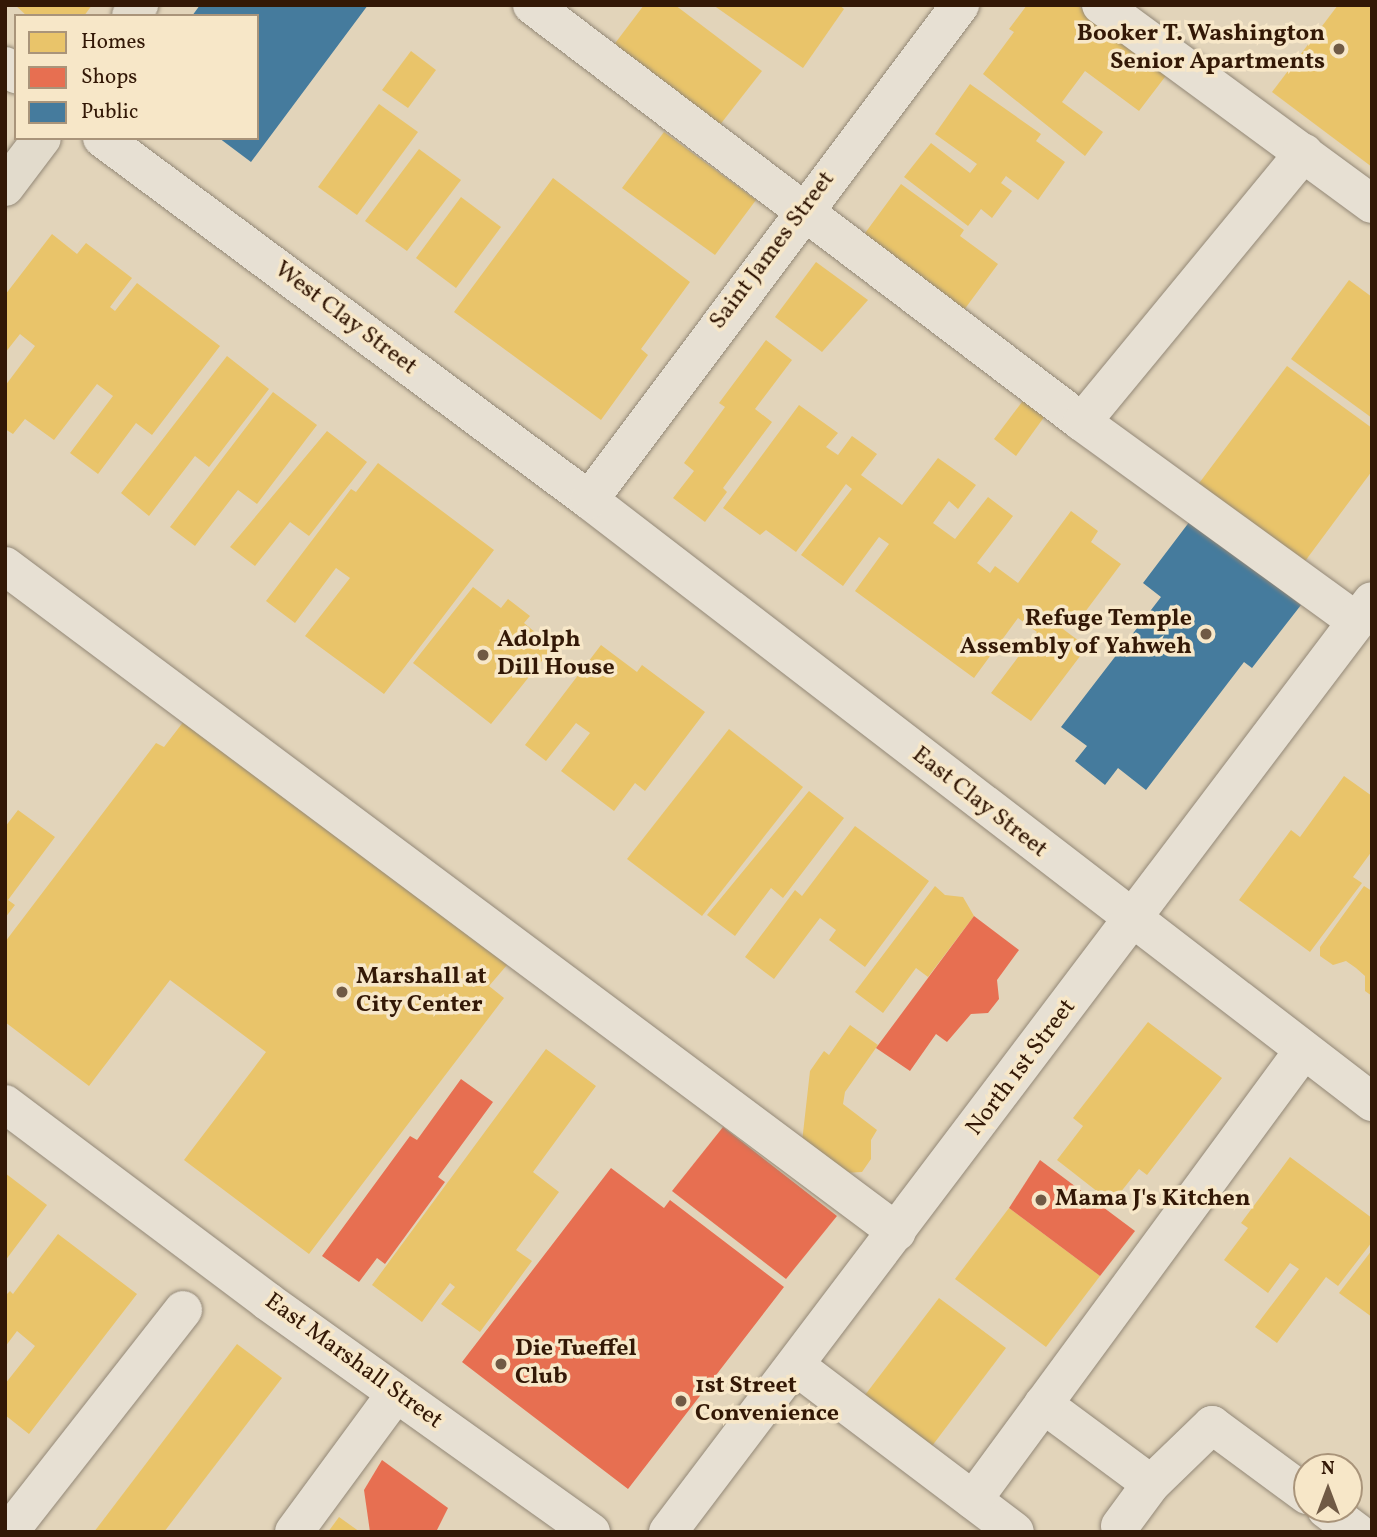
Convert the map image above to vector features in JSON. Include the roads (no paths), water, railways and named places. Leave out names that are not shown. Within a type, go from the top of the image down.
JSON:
[{"type":"main road","points":[[5,187],[40,140]]},
{"type":"street","name":"Saint James Street","points":[[589,500],[803,209],[960,5]]},
{"type":"street","points":[[1101,5],[1372,204]]},
{"type":"street","points":[[547,10],[1082,422],[1364,611]]},
{"type":"street","name":"West Clay Street","points":[[105,140],[589,500]]},
{"type":"street","points":[[1082,422],[1304,153]]},
{"type":"street","name":"East Clay Street","points":[[589,500],[1132,921],[1372,1102]]},
{"type":"street","points":[[5,566],[897,1232]]},
{"type":"street","name":"North 1st Street","points":[[668,1532],[797,1367],[1364,611]]},
{"type":"street","points":[[973,1500],[1303,1051]]},
{"type":"street","name":"East Marshall Street","points":[[5,1104],[396,1393],[591,1532]]},
{"type":"street","points":[[9,1532],[183,1310]]},
{"type":"street","points":[[797,1367],[1015,1532]]},
{"type":"street","points":[[294,1532],[396,1393]]},
{"type":"street","points":[[1043,1404],[1151,1483]]},
{"type":"street","points":[[1117,1530],[1151,1483],[1212,1425],[1293,1485]]},
{"type":"place","name":"Booker T. Washington Senior Apartments","points":[[1339,49]]},
{"type":"place","name":"Refuge Temple Assembly of Yahweh","points":[[1206,634]]},
{"type":"place","name":"Adolph Dill House","points":[[483,655]]},
{"type":"place","name":"Marshall at City Center","points":[[342,992]]},
{"type":"place","name":"Mama J's Kitchen","points":[[1041,1200]]},
{"type":"place","name":"Die Tueffel Club","points":[[501,1364]]},
{"type":"place","name":"1st Street Convenience","points":[[681,1401]]}]
